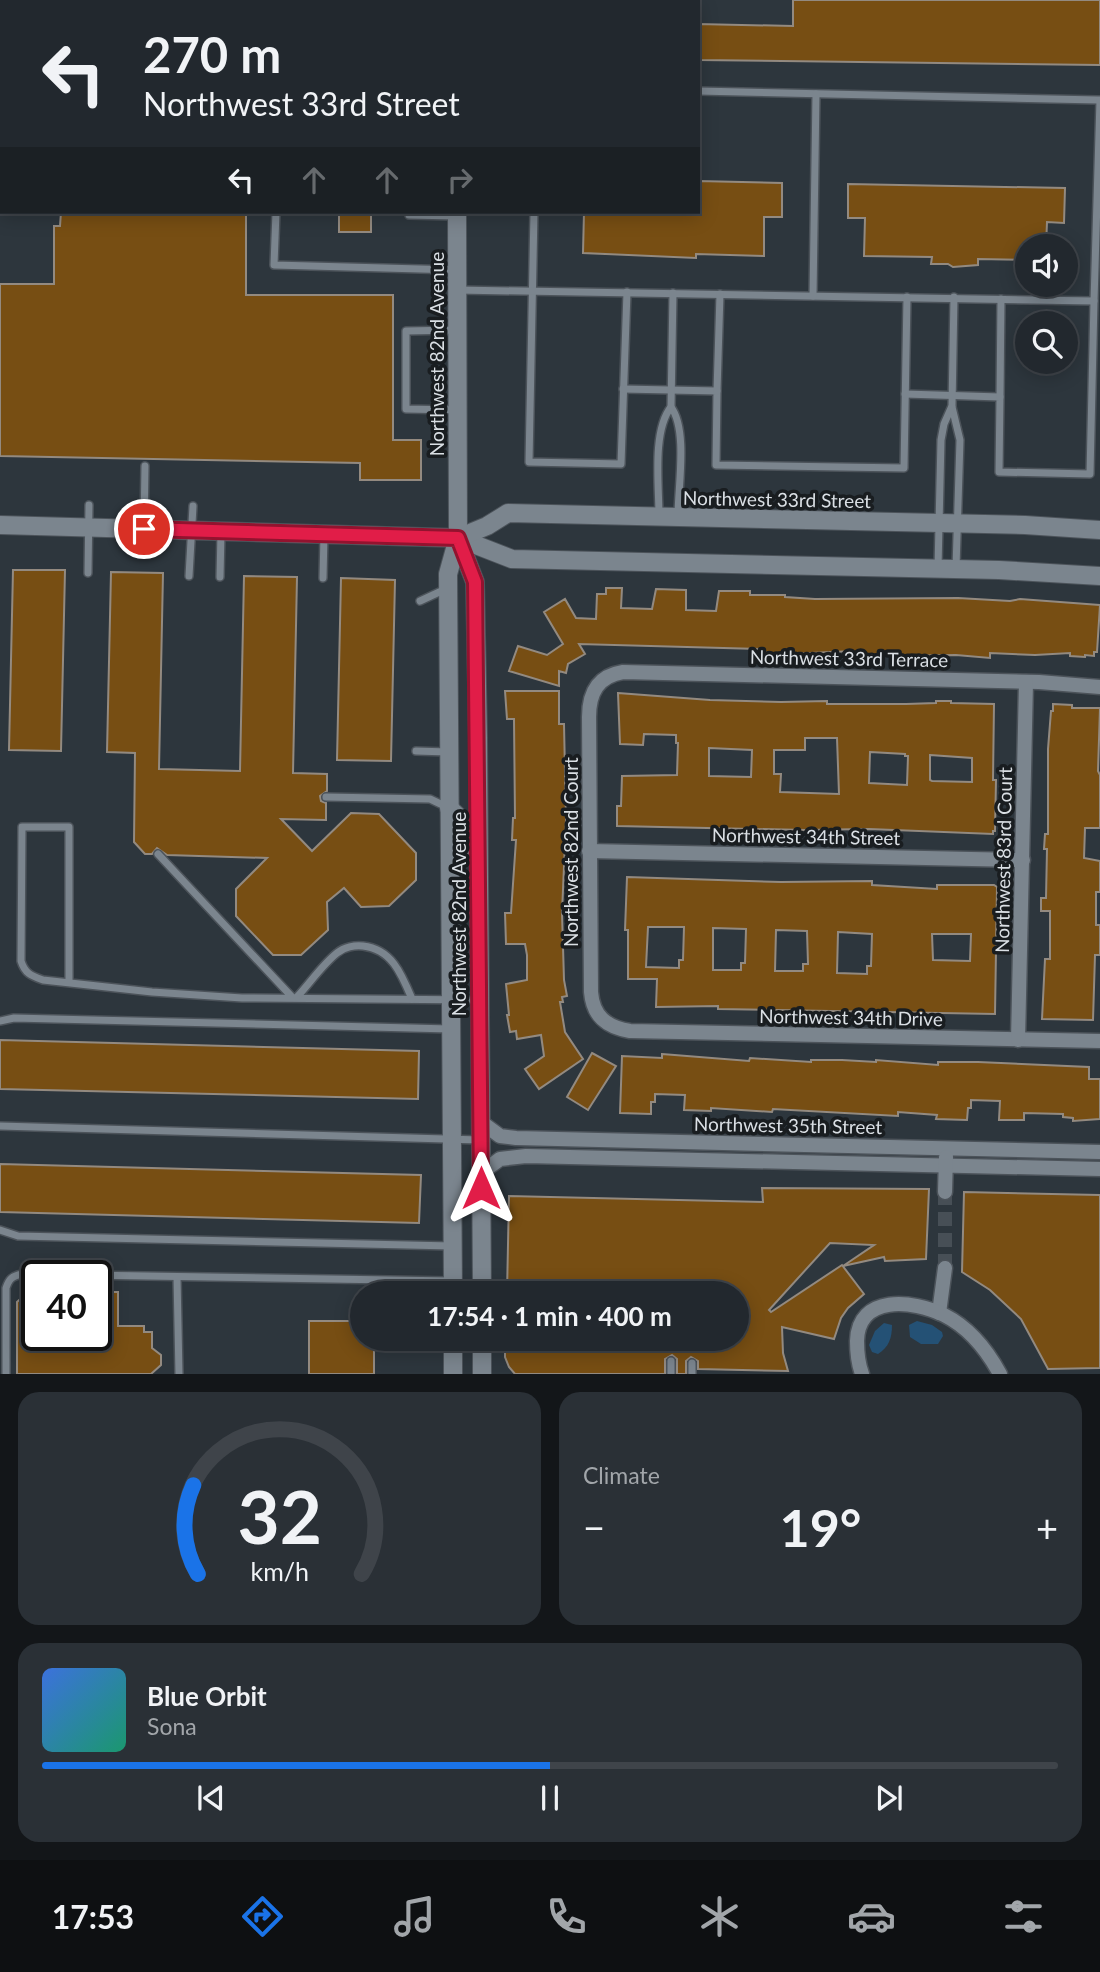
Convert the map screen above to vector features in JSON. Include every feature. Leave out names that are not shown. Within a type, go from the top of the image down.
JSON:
[{"type":"street","name":"Northwest 82nd Avenue","points":[[453,1281],[448,574],[458,538],[457,214]]},
{"type":"street","name":"Northwest 33rd Street","points":[[458,538],[487,526],[508,513],[939,523],[1100,530]]},
{"type":"street","name":"Northwest 33rd Street","points":[[0,525],[458,538],[512,559],[1036,571],[1100,576]]},
{"type":"street","name":"Northwest 82nd Avenue","points":[[458,538],[475,582],[482,1281]]},
{"type":"street","name":"Northwest 33rd Terrace","points":[[600,682],[610,675],[623,672],[1026,682],[1100,687]]},
{"type":"street","name":"Northwest 82nd Court","points":[[600,682],[592,693],[589,706],[589,851],[591,992],[593,1006],[603,1021]]},
{"type":"street","name":"Northwest 83rd Court","points":[[1018,1040],[1026,682]]},
{"type":"street","points":[[449,808],[465,823],[467,836],[479,857]]},
{"type":"street","name":"Northwest 34th Street","points":[[589,851],[1023,860]]},
{"type":"street","name":"Northwest 34th Drive","points":[[603,1021],[630,1031],[1100,1041]]},
{"type":"street","name":"Northwest 35th Street","points":[[481,1131],[516,1138],[1100,1152]]},
{"type":"street","points":[[702,1160],[703,1142]]},
{"type":"street","points":[[945,1192],[946,1148]]},
{"type":"street","name":"Northwest 35th Street","points":[[481,1173],[500,1159],[516,1156],[1100,1169]]},
{"type":"street","points":[[939,1313],[945,1268]]},
{"type":"street","points":[[862,1374],[858,1365],[857,1336],[862,1322],[872,1311],[886,1305],[901,1304],[939,1313],[960,1325],[987,1353],[1000,1374]]},
{"type":"street","points":[[453,1351],[453,1374]]},
{"type":"street","points":[[482,1351],[482,1374]]},
{"type":"lane","points":[[700,91],[1099,100],[1098,239],[1090,474],[999,472],[1001,299]]},
{"type":"lane","points":[[813,296],[816,94]]},
{"type":"lane","points":[[276,214],[274,265],[457,270]]},
{"type":"lane","points":[[409,215],[457,214]]},
{"type":"lane","points":[[534,214],[529,462],[621,464],[627,292]]},
{"type":"lane","points":[[457,289],[1094,301]]},
{"type":"lane","points":[[673,293],[671,407],[677,415],[680,430],[678,517]]},
{"type":"lane","points":[[720,294],[716,465],[904,468],[906,297]]},
{"type":"lane","points":[[947,569],[958,524],[960,440],[952,406],[954,297]]},
{"type":"lane","points":[[458,330],[406,331],[406,409],[458,410]]},
{"type":"lane","points":[[624,389],[717,391]]},
{"type":"lane","points":[[905,394],[1000,397]]},
{"type":"lane","points":[[947,569],[939,523],[941,440],[952,406]]},
{"type":"lane","points":[[659,517],[660,434],[665,415],[671,407]]},
{"type":"lane","points":[[144,529],[145,466]]},
{"type":"lane","points":[[88,573],[89,505]]},
{"type":"lane","points":[[189,576],[193,506]]},
{"type":"lane","points":[[220,578],[221,531]]},
{"type":"lane","points":[[323,578],[324,534]]},
{"type":"lane","points":[[420,601],[448,588]]},
{"type":"lane","points":[[416,751],[449,752]]},
{"type":"lane","points":[[326,797],[430,799],[449,808]]},
{"type":"lane","points":[[69,982],[69,827],[22,827],[21,961],[24,970],[32,976],[43,980],[165,993],[242,998],[480,1000]]},
{"type":"lane","points":[[158,854],[295,997]]},
{"type":"lane","points":[[295,997],[337,953],[360,945],[377,949],[389,957],[412,999]]},
{"type":"lane","points":[[0,1021],[14,1018],[451,1029]]},
{"type":"lane","points":[[0,1126],[452,1139],[481,1131]]},
{"type":"lane","points":[[0,1230],[18,1236],[452,1246]]},
{"type":"lane","points":[[5,1374],[6,1288],[14,1276],[31,1273],[350,1283]]},
{"type":"lane","points":[[177,1277],[179,1374]]},
{"type":"lane","points":[[671,1361],[671,1374]]},
{"type":"lane","points":[[691,1374],[692,1363]]},
{"type":"shaded area","points":[[917,1321],[932,1325],[942,1332],[943,1336],[938,1344],[921,1344],[910,1337],[909,1325]]},
{"type":"shaded area","points":[[884,1323],[892,1325],[891,1334],[889,1342],[878,1354],[872,1352],[869,1345],[875,1331]]},
{"type":"building","points":[[793,0],[1100,0],[1100,65],[700,60],[700,24],[793,26]]},
{"type":"building","points":[[700,181],[782,183],[782,217],[764,217],[764,256],[696,254],[696,258],[583,253],[584,214],[700,214]]},
{"type":"building","points":[[848,184],[1065,188],[1064,223],[1047,222],[1047,234],[1015,234],[1015,260],[978,259],[978,265],[953,267],[948,264],[931,264],[932,257],[864,256],[865,218],[848,218]]},
{"type":"building","points":[[61,214],[246,214],[246,295],[393,295],[393,440],[421,440],[421,480],[360,480],[360,463],[0,456],[0,284],[54,284],[54,226],[60,226]]},
{"type":"building","points":[[339,214],[371,214],[371,232],[339,232]]},
{"type":"building","points":[[13,570],[65,570],[61,751],[9,750]]},
{"type":"building","points":[[111,572],[163,573],[159,769],[240,771],[244,576],[297,577],[293,773],[327,774],[327,791],[320,796],[321,801],[326,803],[326,820],[281,819],[312,851],[351,813],[379,814],[416,853],[416,880],[389,906],[361,907],[344,888],[327,902],[328,930],[301,955],[273,955],[236,916],[236,889],[267,858],[167,855],[157,848],[152,854],[145,854],[134,842],[135,753],[107,752]]},
{"type":"building","points":[[341,578],[395,580],[391,761],[337,760]]},
{"type":"building","points":[[606,588],[622,588],[621,608],[652,609],[656,589],[686,590],[686,610],[716,611],[719,591],[750,591],[750,595],[785,595],[815,599],[1020,599],[1100,605],[1097,652],[1094,652],[1094,656],[1085,657],[1070,656],[1070,653],[990,653],[990,658],[956,655],[884,656],[853,654],[853,651],[789,654],[759,652],[759,649],[579,644],[585,654],[568,664],[566,673],[559,671],[559,686],[509,671],[518,646],[547,655],[563,644],[544,612],[565,599],[576,618],[596,619],[597,594],[606,594]]},
{"type":"building","points":[[505,691],[559,691],[559,724],[564,724],[566,820],[562,913],[567,996],[562,997],[563,1002],[560,1002],[565,1032],[583,1059],[539,1089],[525,1069],[544,1056],[541,1035],[517,1039],[516,1031],[510,1032],[507,1015],[506,984],[527,980],[527,955],[525,944],[506,944],[505,913],[511,913],[516,840],[512,840],[515,818],[514,719],[507,719]]},
{"type":"building","points":[[618,693],[710,700],[827,701],[827,704],[951,701],[994,704],[995,831],[993,834],[869,829],[617,826],[622,776],[677,775],[676,735],[644,734],[643,745],[620,744]],"holes":[[[805,738],[837,738],[839,794],[780,792],[781,774],[774,774],[774,750],[805,750]],[[709,748],[752,750],[751,777],[709,776]],[[870,752],[908,756],[907,785],[869,783]],[[930,755],[972,758],[972,782],[930,780]]]},
{"type":"building","points":[[1053,704],[1072,705],[1072,708],[1100,708],[1100,828],[1085,828],[1084,858],[1100,861],[1096,925],[1100,925],[1100,955],[1095,955],[1093,1020],[1042,1019],[1045,959],[1050,959],[1050,911],[1041,911],[1041,898],[1046,898],[1047,849],[1044,849],[1045,834],[1048,834],[1048,749]]},
{"type":"building","points":[[627,877],[781,882],[872,881],[872,885],[937,889],[937,885],[994,885],[997,887],[995,1014],[718,1009],[718,1006],[656,1007],[657,979],[628,979],[628,930],[625,930]],"holes":[[[648,927],[684,927],[683,960],[679,960],[679,968],[646,967]],[[713,928],[746,929],[745,963],[741,963],[741,970],[713,970]],[[776,930],[807,931],[808,964],[803,964],[803,971],[775,971]],[[838,932],[872,934],[871,966],[867,966],[867,974],[837,973]],[[932,934],[971,934],[970,961],[933,960]]]},
{"type":"building","points":[[0,1040],[419,1051],[418,1099],[0,1089]]},
{"type":"building","points":[[592,1053],[616,1066],[588,1110],[567,1097]]},
{"type":"building","points":[[662,1054],[749,1061],[750,1058],[811,1062],[876,1060],[938,1065],[938,1062],[978,1062],[1089,1067],[1089,1079],[1100,1079],[1100,1119],[1073,1121],[1073,1118],[1063,1117],[1063,1114],[1024,1113],[1024,1120],[999,1120],[1000,1101],[971,1100],[967,1120],[936,1119],[937,1115],[898,1112],[898,1116],[773,1109],[772,1112],[711,1108],[711,1111],[684,1110],[685,1095],[655,1094],[655,1102],[651,1102],[651,1114],[620,1113],[622,1056],[662,1058]]},
{"type":"building","points":[[0,1164],[421,1175],[419,1223],[0,1212]]},
{"type":"building","points":[[762,1188],[929,1189],[926,1259],[885,1261],[884,1257],[843,1266],[874,1245],[830,1243],[769,1310],[771,1312],[842,1265],[864,1294],[841,1318],[834,1339],[782,1327],[783,1353],[788,1371],[698,1369],[698,1361],[691,1357],[686,1361],[686,1374],[677,1374],[677,1359],[672,1355],[665,1359],[665,1374],[515,1374],[509,1367],[505,1351],[749,1351],[749,1281],[507,1281],[509,1196],[763,1202]]},
{"type":"building","points":[[964,1192],[1100,1195],[1100,1368],[1048,1369],[1021,1319],[990,1290],[962,1272]]},
{"type":"building","points":[[112,1292],[118,1292],[118,1326],[144,1326],[144,1332],[152,1332],[152,1348],[161,1355],[161,1365],[151,1374],[17,1374],[17,1302],[21,1298],[21,1351],[112,1351]]},
{"type":"building","points":[[309,1321],[350,1321],[350,1351],[374,1351],[374,1374],[309,1374]]},
{"type":"tunnel","points":[[945,1192],[945,1268]]},
{"type":"route","points":[[144,529],[458,538],[475,582],[481,1188]]}]
